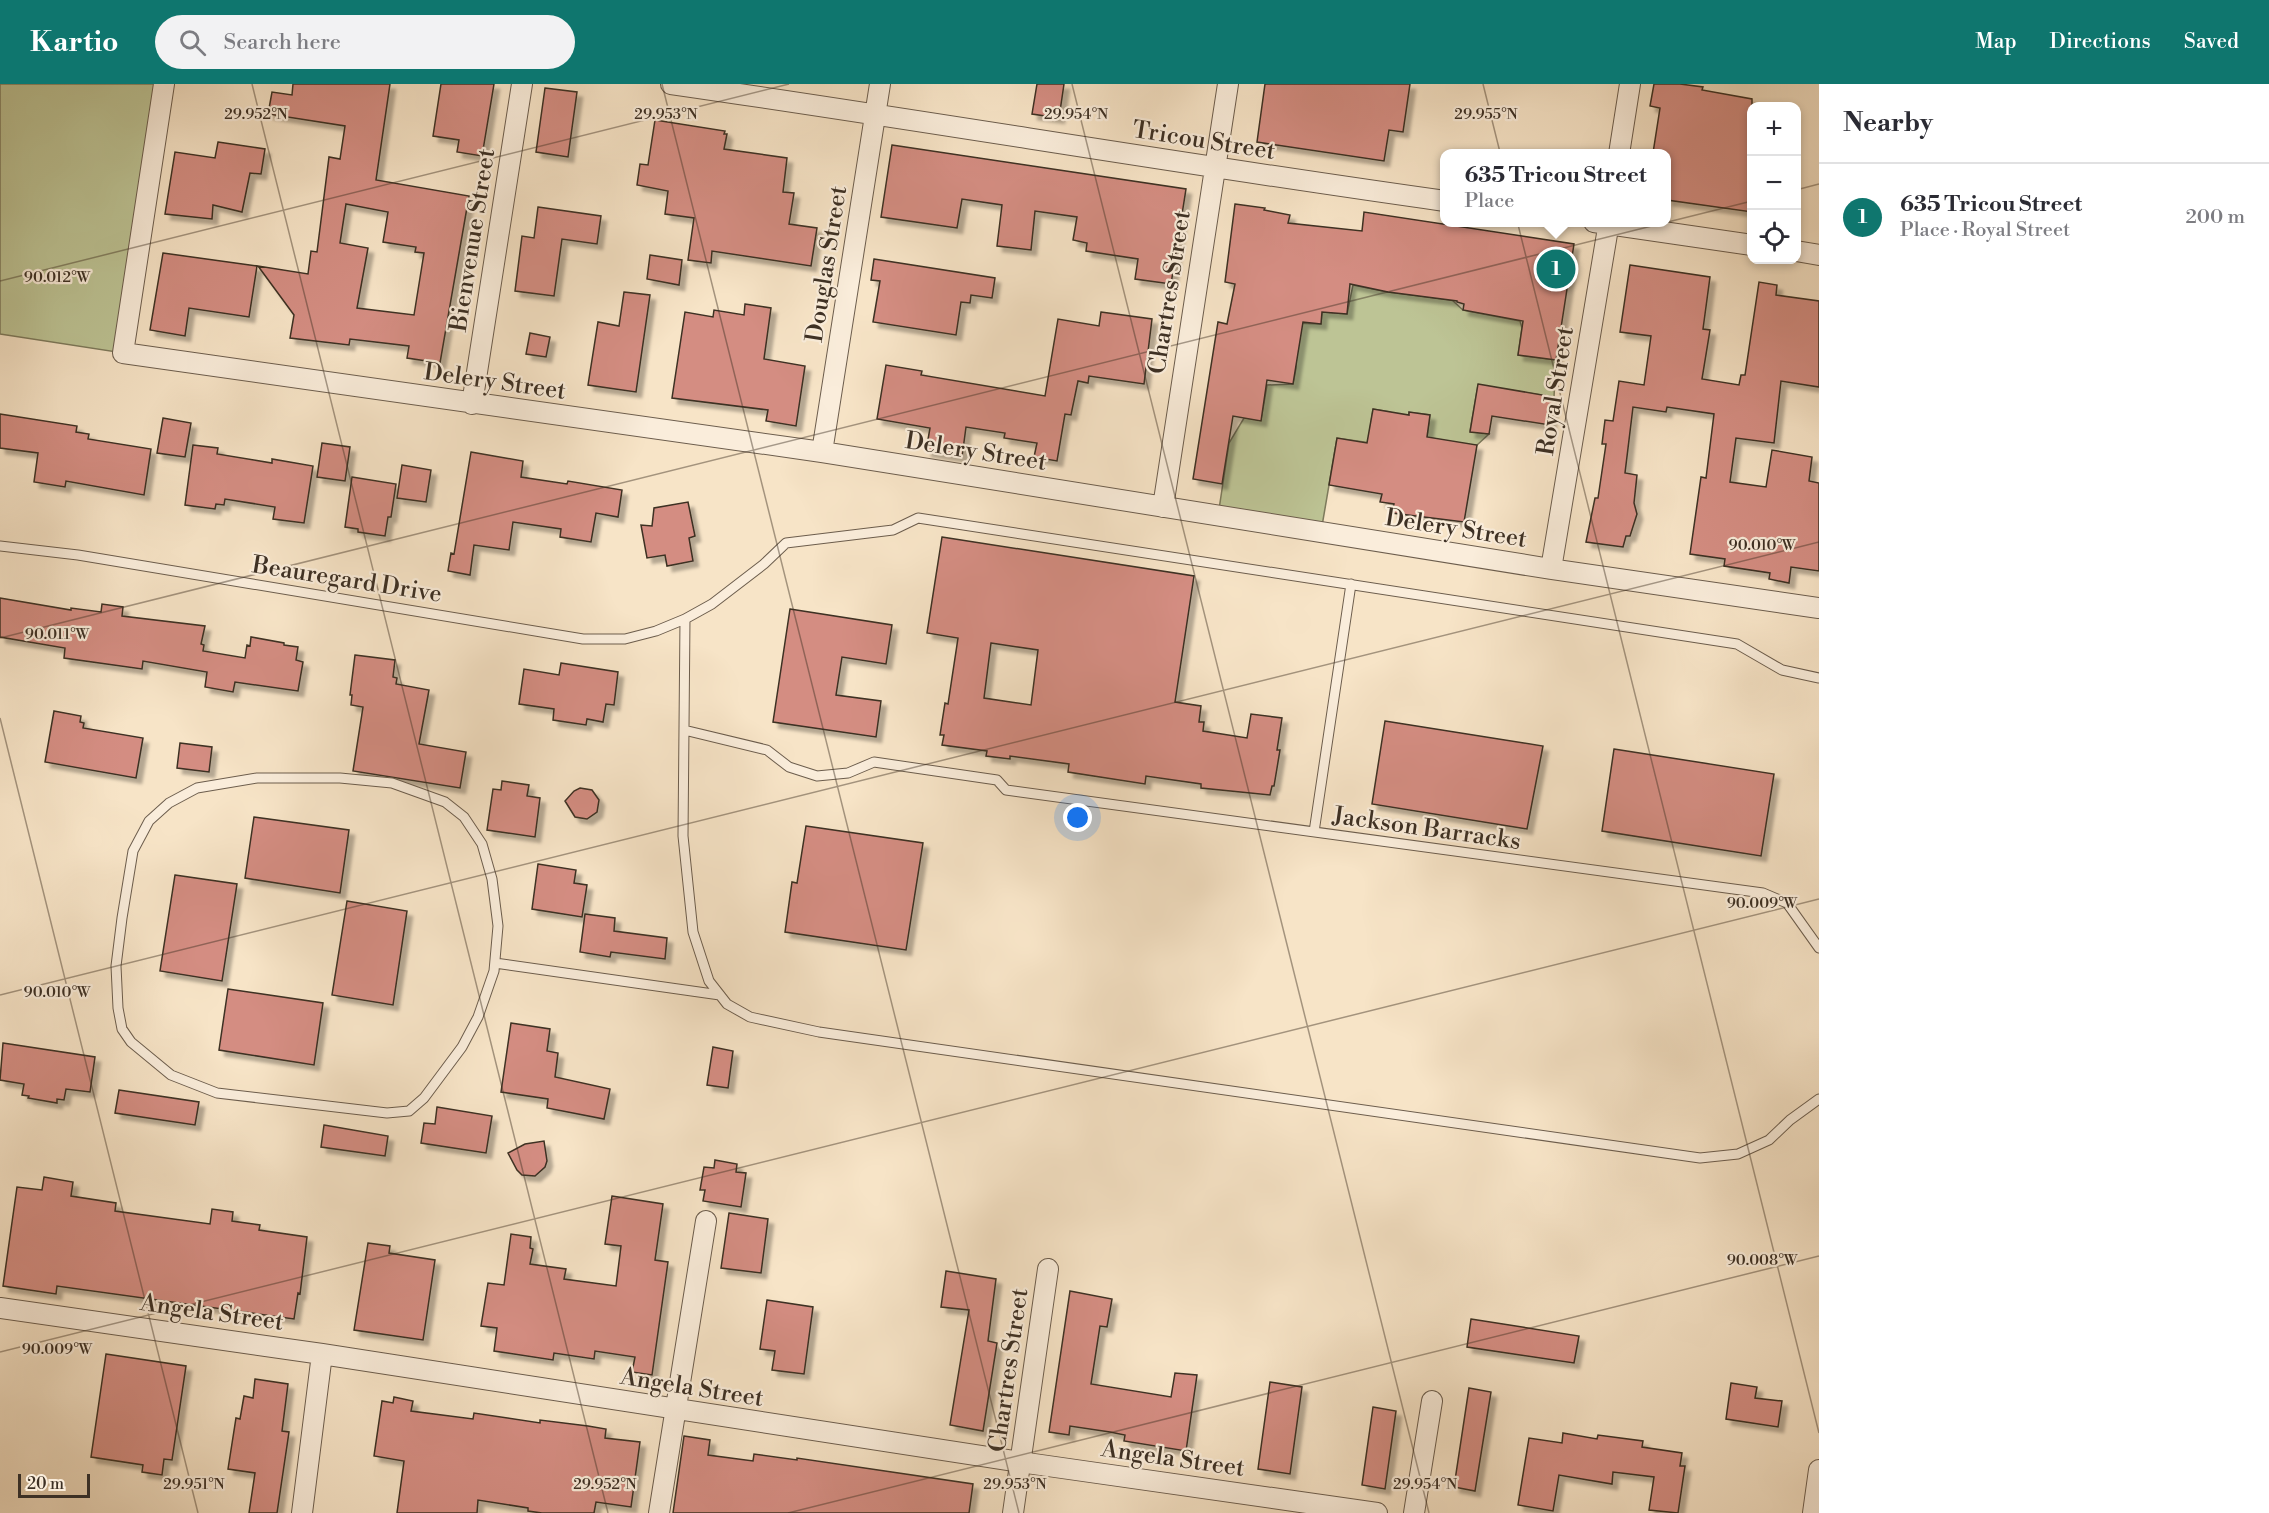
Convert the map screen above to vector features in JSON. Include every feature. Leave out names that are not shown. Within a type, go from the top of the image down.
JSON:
[{"type":"street","name":"Delery Street","points":[[164,84],[123,353],[822,452],[1551,569],[1819,608]]},
{"type":"street","name":"Bienvenue Street","points":[[472,404],[522,84]]},
{"type":"street","name":"Tricou Street","points":[[670,84],[1214,168],[1440,200]]},
{"type":"street","name":"Douglas Street","points":[[822,452],[880,84]]},
{"type":"street","name":"Chartres Street","points":[[1163,507],[1228,84]]},
{"type":"street","points":[[1621,149],[1630,84]]},
{"type":"street","name":"Royal Street","points":[[1551,569],[1603,227]]},
{"type":"street","points":[[1631,227],[1747,244]]},
{"type":"street","points":[[1801,253],[1819,255]]},
{"type":"street","points":[[659,1513],[706,1221]]},
{"type":"street","name":"Chartres Street","points":[[1013,1513],[1048,1269]]},
{"type":"street","name":"Angela Street","points":[[0,1308],[322,1354],[1020,1462],[1377,1513]]},
{"type":"street","points":[[302,1513],[322,1354]]},
{"type":"street","points":[[1414,1513],[1432,1401]]},
{"type":"street","points":[[1813,1513],[1819,1470]]},
{"type":"lane","name":"Beauregard Drive","points":[[0,546],[78,555],[583,639],[625,639],[656,631],[712,604],[764,564],[786,543],[893,530],[918,518],[1737,644],[1782,670],[1819,678]]},
{"type":"lane","points":[[1314,832],[1351,584]]},
{"type":"lane","points":[[685,619],[683,837],[693,932],[710,981],[727,1004],[750,1017],[819,1032],[1700,1158],[1738,1154],[1769,1140],[1790,1120],[1819,1099]]},
{"type":"lane","name":"Jackson Barracks","points":[[684,730],[767,750],[789,767],[818,776],[848,773],[874,762],[997,780],[1006,790],[1763,893],[1786,903],[1819,948]]},
{"type":"lane","points":[[340,777],[392,783],[445,802],[464,818],[482,844],[492,879],[498,926],[495,963],[478,1017],[462,1047],[436,1084],[409,1111],[387,1113],[217,1093],[171,1075],[131,1042],[122,1029],[118,1008],[116,966],[133,851],[149,821],[169,803],[197,788],[257,778],[340,777]]},
{"type":"lane","points":[[495,963],[720,994]]},
{"type":"green space","points":[[0,84],[162,84],[123,353],[0,334]]},
{"type":"green space","points":[[1353,285],[1452,300],[1463,310],[1520,321],[1522,328],[1518,355],[1556,360],[1554,397],[1478,385],[1470,431],[1489,434],[1477,445],[1426,444],[1430,415],[1409,412],[1405,441],[1390,412],[1373,409],[1370,429],[1378,444],[1337,438],[1321,532],[1218,516],[1229,443],[1244,418],[1261,420],[1267,385],[1293,384],[1296,368],[1293,323],[1321,324],[1322,312],[1347,314]]},
{"type":"building","points":[[293,84],[390,84],[376,180],[469,196],[440,363],[407,358],[409,346],[350,339],[349,345],[290,338],[294,315],[258,266],[308,274],[311,251],[317,252],[329,157],[340,159],[345,126],[268,114],[272,92],[292,95]],"holes":[[[346,204],[388,212],[383,242],[416,247],[415,252],[424,253],[414,315],[357,308],[368,248],[340,243]]]},
{"type":"building","points":[[441,84],[494,84],[482,156],[457,152],[459,140],[433,136]]},
{"type":"building","points":[[1037,84],[1064,84],[1059,118],[1032,114]]},
{"type":"building","points":[[1265,84],[1410,84],[1403,132],[1389,130],[1384,161],[1257,142]]},
{"type":"building","points":[[1654,84],[1703,87],[1702,90],[1752,99],[1752,102],[1747,102],[1747,211],[1671,201],[1671,149],[1654,149],[1660,108],[1650,106]]},
{"type":"building","points":[[545,88],[577,92],[568,157],[536,152]]},
{"type":"building","points":[[655,120],[725,131],[724,134],[727,134],[724,149],[787,158],[783,192],[794,193],[789,224],[817,228],[811,266],[712,251],[711,263],[688,260],[694,218],[665,214],[668,191],[637,185],[640,164],[648,165]]},
{"type":"building","points":[[218,142],[265,149],[261,174],[250,173],[242,212],[213,205],[212,219],[165,214],[175,152],[215,158]]},
{"type":"building","points":[[892,145],[1186,189],[1171,284],[1135,279],[1138,259],[1086,251],[1087,243],[1073,240],[1077,217],[1035,211],[1031,250],[997,246],[1002,205],[962,199],[957,228],[881,217]]},
{"type":"building","points":[[1235,204],[1265,208],[1264,210],[1290,215],[1288,223],[1362,231],[1364,212],[1440,224],[1440,227],[1462,227],[1574,244],[1556,360],[1518,355],[1523,321],[1463,310],[1464,304],[1457,301],[1388,292],[1350,284],[1347,314],[1322,312],[1321,324],[1303,322],[1293,384],[1267,380],[1261,421],[1233,416],[1222,484],[1193,479],[1218,322],[1227,324],[1235,284],[1225,282]]},
{"type":"building","points":[[538,207],[601,216],[597,244],[562,239],[554,296],[515,291],[522,236],[534,238]]},
{"type":"building","points":[[163,253],[257,266],[249,317],[189,308],[185,336],[150,330]]},
{"type":"building","points":[[650,255],[682,260],[679,285],[647,279]]},
{"type":"building","points":[[874,259],[995,278],[992,298],[971,295],[970,303],[961,302],[956,335],[873,322],[880,281],[871,280]]},
{"type":"building","points":[[1630,265],[1710,277],[1703,329],[1710,330],[1702,379],[1739,385],[1741,375],[1745,375],[1759,282],[1777,285],[1776,295],[1819,301],[1819,387],[1781,381],[1774,443],[1736,438],[1730,482],[1766,487],[1772,450],[1812,457],[1809,481],[1819,483],[1819,571],[1791,567],[1789,583],[1769,579],[1770,573],[1724,566],[1725,559],[1690,554],[1701,477],[1706,478],[1714,414],[1667,407],[1666,412],[1633,407],[1625,473],[1637,475],[1634,503],[1637,514],[1630,536],[1626,536],[1623,547],[1586,542],[1595,498],[1598,498],[1606,444],[1602,444],[1605,420],[1613,421],[1619,381],[1644,385],[1651,336],[1620,332]]},
{"type":"building","points":[[624,292],[650,295],[636,392],[588,385],[598,322],[619,326]]},
{"type":"building","points":[[745,304],[771,308],[764,359],[805,366],[796,426],[766,421],[768,410],[672,398],[685,312],[713,317],[714,310],[744,315]]},
{"type":"building","points":[[1101,312],[1152,319],[1144,384],[1089,376],[1088,383],[1078,381],[1071,415],[1065,414],[1057,461],[1034,457],[1037,443],[1004,438],[1005,433],[966,427],[962,457],[926,451],[930,428],[877,419],[886,365],[922,371],[921,375],[1045,396],[1058,319],[1099,326]]},
{"type":"building","points":[[530,333],[550,337],[546,357],[526,354]]},
{"type":"building","points":[[1478,384],[1554,397],[1550,425],[1492,416],[1489,434],[1470,432]]},
{"type":"building","points":[[1373,409],[1409,415],[1409,412],[1430,415],[1427,437],[1477,445],[1464,522],[1392,513],[1394,504],[1380,502],[1382,494],[1329,485],[1337,438],[1367,443]]},
{"type":"building","points":[[0,414],[77,426],[76,432],[89,434],[88,439],[151,449],[144,495],[66,481],[65,487],[34,482],[38,453],[0,448]]},
{"type":"building","points":[[163,418],[191,423],[185,457],[157,453]]},
{"type":"building","points":[[322,443],[350,447],[345,481],[317,477]]},
{"type":"building","points":[[193,445],[218,448],[217,454],[272,463],[272,459],[313,466],[304,523],[273,519],[275,507],[225,499],[224,505],[216,504],[215,509],[185,505]]},
{"type":"building","points":[[471,452],[523,461],[521,477],[567,484],[568,481],[622,490],[618,517],[596,513],[591,542],[560,537],[561,529],[513,522],[509,550],[474,545],[470,575],[448,571],[451,553],[454,554]]},
{"type":"building","points":[[402,465],[431,470],[426,502],[397,498]]},
{"type":"building","points":[[352,477],[396,484],[391,517],[388,517],[385,536],[358,532],[358,529],[345,527]]},
{"type":"building","points":[[688,502],[695,536],[689,538],[693,561],[667,566],[665,555],[647,558],[641,525],[652,526],[654,508]]},
{"type":"building","points":[[942,537],[1194,576],[1175,702],[1201,706],[1199,722],[1204,722],[1203,731],[1247,738],[1251,714],[1282,718],[1277,750],[1280,750],[1274,786],[1272,786],[1270,795],[1201,788],[1201,784],[1146,776],[1145,784],[1068,772],[1069,764],[1010,756],[1010,759],[986,756],[987,751],[942,745],[944,735],[940,735],[945,703],[948,704],[958,638],[927,633]],"holes":[[[991,643],[1038,650],[1031,705],[984,698]]]},
{"type":"building","points":[[0,598],[71,610],[71,608],[101,612],[102,604],[123,607],[122,616],[205,626],[201,644],[204,645],[203,651],[245,658],[251,637],[298,647],[296,660],[303,662],[298,691],[235,682],[233,692],[205,687],[207,672],[143,661],[142,669],[64,658],[65,648],[0,637]]},
{"type":"building","points":[[790,609],[892,625],[886,664],[842,657],[836,695],[881,701],[876,737],[773,722]]},
{"type":"building","points":[[355,655],[395,660],[393,677],[397,678],[396,684],[429,690],[419,744],[466,752],[460,788],[353,771],[363,707],[351,705]]},
{"type":"building","points":[[561,663],[618,672],[614,705],[606,704],[603,722],[587,719],[586,725],[553,720],[554,709],[519,704],[524,669],[559,675]]},
{"type":"building","points":[[54,711],[81,716],[80,722],[84,723],[83,728],[143,738],[136,778],[45,762]]},
{"type":"building","points":[[1385,721],[1543,746],[1527,829],[1372,804]]},
{"type":"building","points":[[180,743],[212,747],[209,772],[177,768]]},
{"type":"building","points":[[1614,749],[1774,774],[1761,856],[1602,831]]},
{"type":"building","points":[[502,781],[529,785],[527,796],[540,798],[535,837],[487,830],[493,789],[501,790]]},
{"type":"building","points":[[580,788],[592,790],[599,800],[597,812],[587,819],[575,817],[565,801]]},
{"type":"building","points":[[254,817],[349,830],[340,893],[245,878]]},
{"type":"building","points":[[806,826],[923,843],[906,950],[785,932],[792,882],[797,883]]},
{"type":"building","points":[[538,864],[576,870],[574,883],[587,885],[582,917],[532,909]]},
{"type":"building","points":[[175,875],[237,884],[222,981],[160,971]]},
{"type":"building","points":[[347,901],[407,911],[393,1005],[332,995]]},
{"type":"building","points":[[585,914],[615,918],[614,931],[667,938],[665,959],[611,952],[610,957],[580,952]]},
{"type":"building","points":[[228,989],[323,1003],[314,1065],[219,1050]]},
{"type":"building","points":[[511,1023],[550,1029],[547,1051],[558,1053],[555,1077],[610,1089],[604,1119],[547,1108],[548,1099],[501,1092]]},
{"type":"building","points":[[3,1043],[95,1057],[90,1092],[66,1089],[64,1100],[57,1099],[57,1103],[22,1095],[24,1084],[0,1080]]},
{"type":"building","points":[[713,1047],[733,1051],[728,1088],[707,1085]]},
{"type":"building","points":[[119,1090],[199,1102],[195,1125],[115,1113]]},
{"type":"building","points":[[437,1107],[492,1116],[486,1153],[421,1143],[424,1123],[435,1124]]},
{"type":"building","points":[[324,1125],[388,1136],[385,1156],[321,1147]]},
{"type":"building","points":[[544,1141],[547,1161],[545,1167],[535,1176],[522,1175],[508,1153],[525,1144]]},
{"type":"building","points":[[715,1160],[737,1164],[736,1172],[746,1173],[741,1207],[703,1201],[705,1190],[700,1190],[704,1167],[714,1168]]},
{"type":"building","points":[[44,1177],[73,1182],[71,1196],[116,1203],[115,1211],[210,1224],[212,1209],[233,1212],[232,1221],[260,1225],[259,1230],[307,1237],[300,1294],[298,1293],[294,1319],[57,1286],[56,1294],[3,1286],[17,1187],[42,1190]]},
{"type":"building","points":[[612,1196],[663,1204],[655,1260],[668,1262],[652,1375],[632,1372],[635,1357],[595,1351],[594,1359],[554,1353],[553,1360],[494,1351],[497,1328],[481,1326],[488,1283],[504,1285],[511,1234],[531,1237],[530,1248],[533,1249],[530,1264],[566,1269],[564,1279],[616,1286],[621,1246],[605,1244]]},
{"type":"building","points":[[729,1213],[768,1219],[761,1273],[721,1268]]},
{"type":"building","points":[[368,1243],[390,1246],[389,1253],[435,1260],[423,1340],[354,1330]]},
{"type":"building","points":[[946,1271],[996,1279],[988,1341],[997,1343],[983,1431],[950,1425],[969,1310],[941,1307]]},
{"type":"building","points":[[1070,1291],[1112,1299],[1107,1327],[1100,1326],[1091,1384],[1171,1397],[1175,1373],[1197,1375],[1186,1451],[1124,1441],[1125,1435],[1070,1426],[1069,1435],[1049,1432]]},
{"type":"building","points":[[767,1300],[813,1307],[804,1374],[772,1370],[775,1351],[760,1349]]},
{"type":"building","points":[[1471,1319],[1579,1336],[1574,1363],[1467,1347]]},
{"type":"building","points":[[106,1354],[186,1366],[172,1460],[164,1459],[162,1475],[142,1472],[143,1465],[91,1457]]},
{"type":"building","points":[[255,1379],[288,1384],[282,1431],[289,1432],[277,1513],[249,1513],[255,1473],[228,1469],[236,1418],[240,1419],[244,1396],[253,1398]]},
{"type":"building","points":[[1270,1382],[1302,1387],[1290,1474],[1258,1469]]},
{"type":"building","points":[[1731,1383],[1757,1387],[1755,1398],[1782,1401],[1778,1427],[1726,1419]]},
{"type":"building","points":[[1469,1388],[1491,1392],[1475,1491],[1454,1487]]},
{"type":"building","points":[[394,1397],[413,1401],[411,1411],[473,1419],[474,1413],[540,1423],[540,1420],[588,1426],[606,1429],[605,1438],[640,1442],[631,1507],[596,1502],[594,1513],[542,1513],[528,1511],[528,1508],[478,1500],[477,1513],[397,1513],[404,1461],[374,1456],[382,1401],[393,1403]]},
{"type":"building","points":[[1373,1407],[1396,1411],[1385,1489],[1362,1485]]},
{"type":"building","points":[[1563,1433],[1597,1439],[1598,1435],[1643,1441],[1642,1447],[1682,1453],[1680,1466],[1685,1466],[1678,1513],[1649,1510],[1654,1477],[1613,1472],[1612,1484],[1559,1475],[1553,1511],[1518,1505],[1529,1438],[1562,1443]]},
{"type":"building","points":[[684,1436],[710,1440],[708,1455],[753,1461],[754,1454],[797,1460],[797,1458],[973,1484],[969,1513],[673,1513]]},
{"type":"place","name":"635 Tricou Street","points":[[1556,269]]}]
